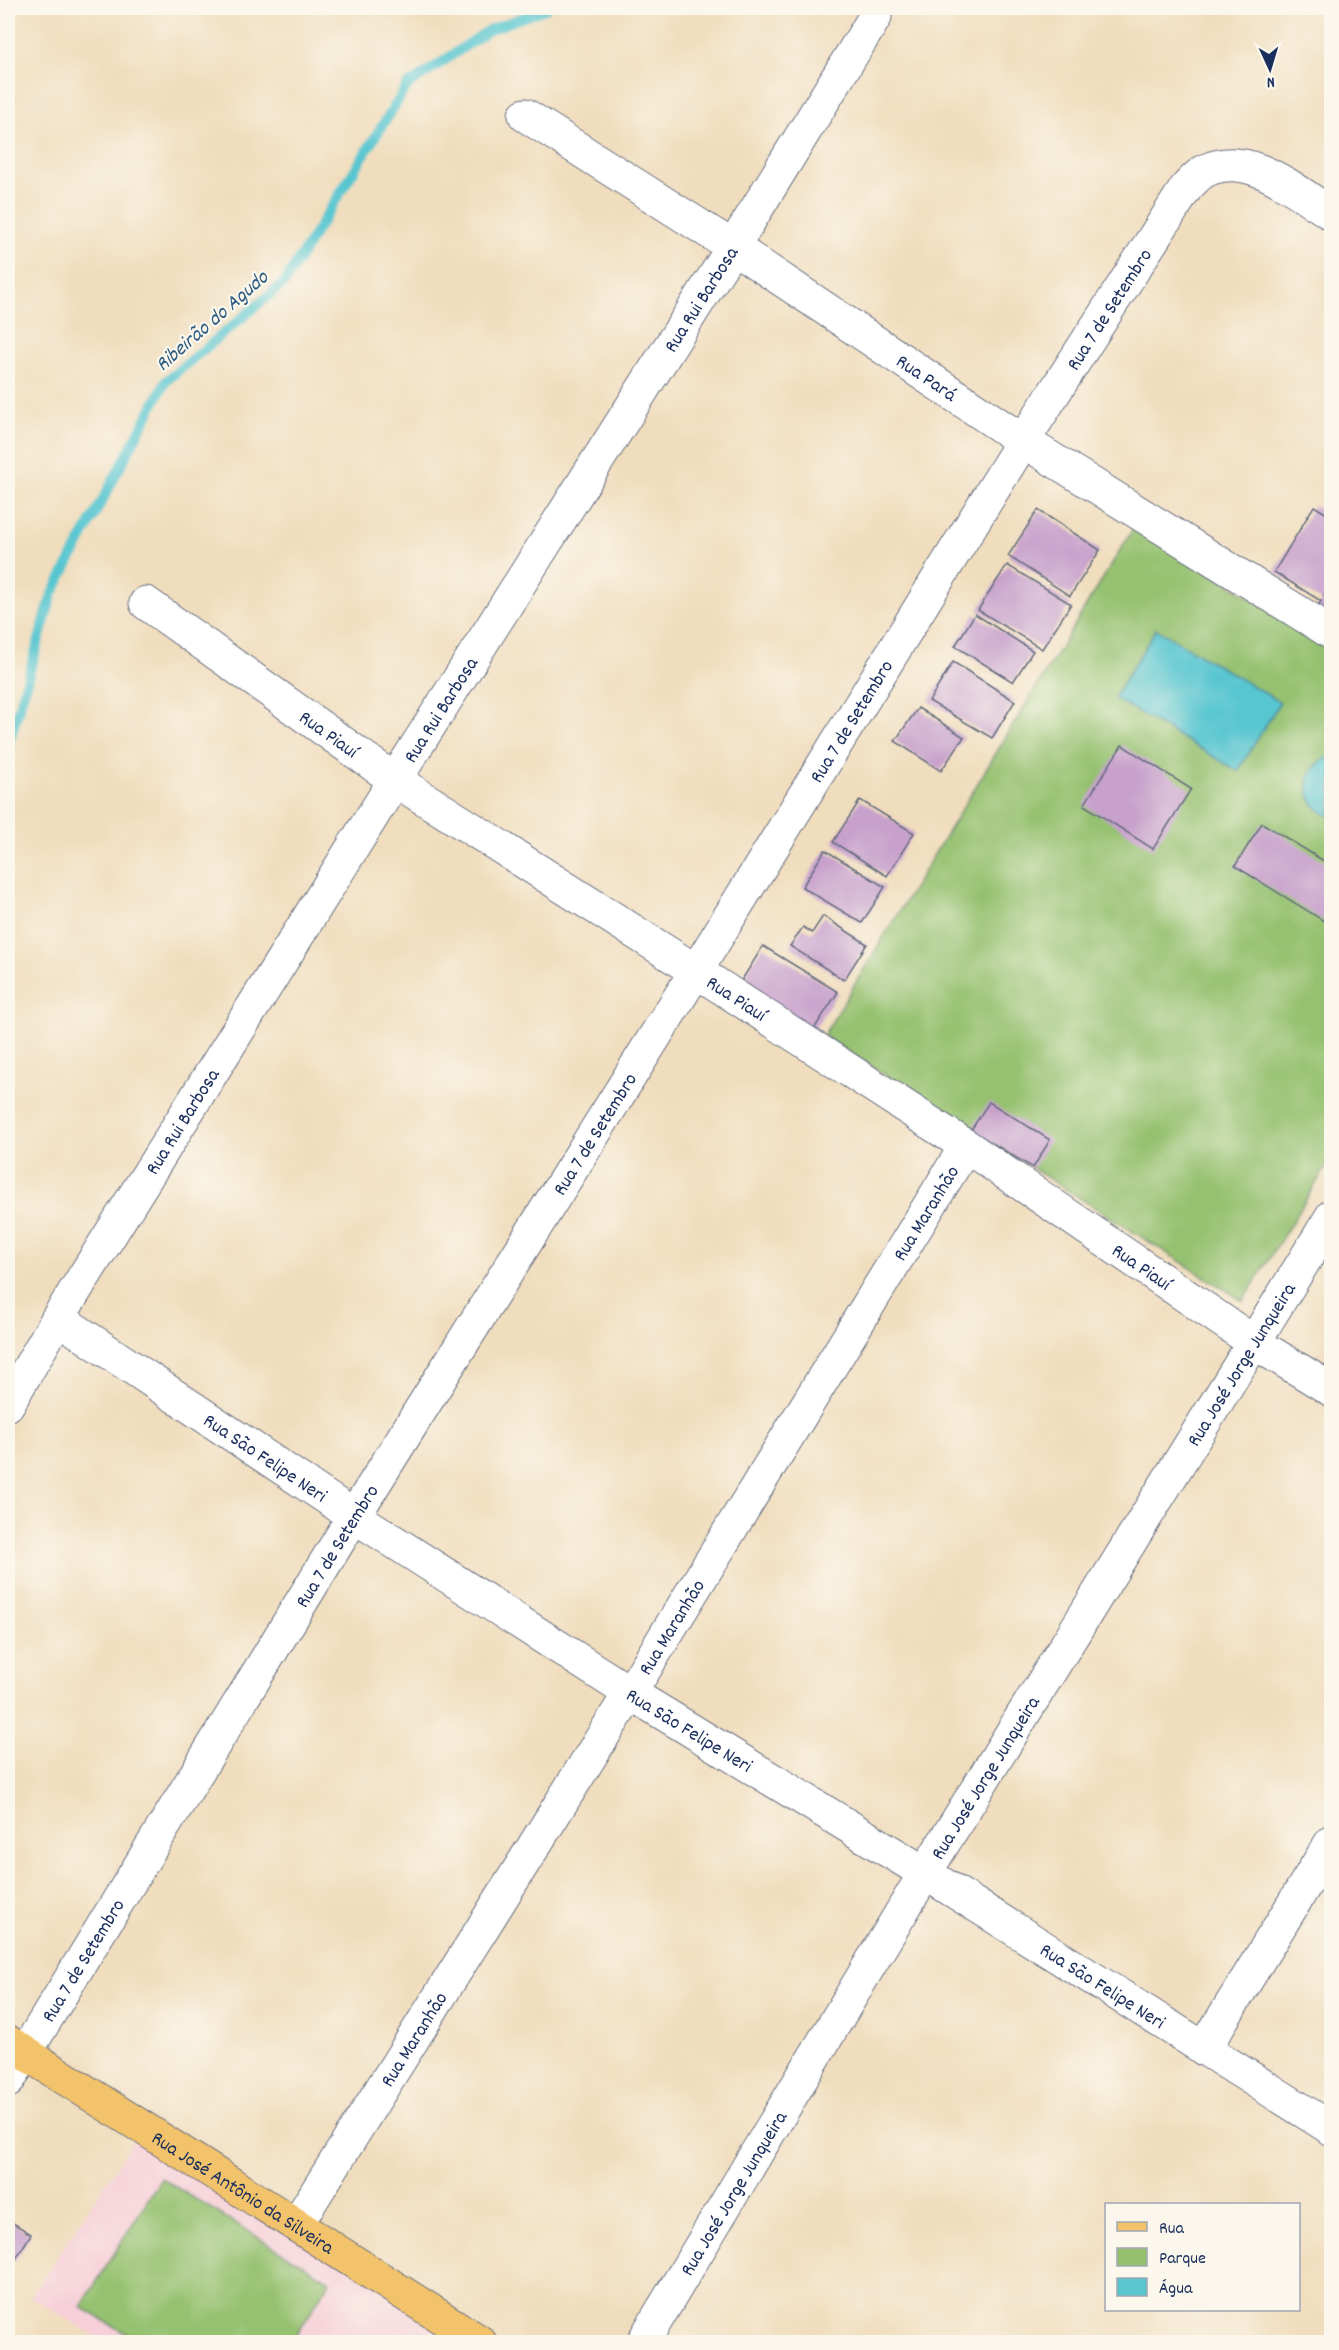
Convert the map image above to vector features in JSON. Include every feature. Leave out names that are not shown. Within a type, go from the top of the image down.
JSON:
[{"type":"main road","name":"Rua José Antônio da Silveira","points":[[16,2048],[480,2343]]},
{"type":"street","name":"Rua Rui Barbosa","points":[[8,1404],[58,1318],[395,780],[733,248],[874,17]]},
{"type":"street","name":"Rua Pará","points":[[525,115],[733,248],[1023,441],[1332,633]]},
{"type":"street","name":"Rua 7 de Setembro","points":[[8,2081],[16,2048],[696,971],[1023,441],[1186,188],[1205,170],[1230,163],[1262,171],[1332,214]]},
{"type":"street","name":"Rua Piauí","points":[[146,603],[395,780],[966,1146],[1255,1343],[1332,1390]]},
{"type":"street","name":"Rua Maranhão","points":[[296,2225],[630,1693],[966,1146]]},
{"type":"street","name":"Rua José Jorge Junqueira","points":[[643,2343],[925,1873],[1332,1216]]},
{"type":"street","name":"Rua São Felipe Neri","points":[[58,1318],[354,1516],[630,1693],[925,1873],[1332,2129]]},
{"type":"street","points":[[1204,2049],[1332,1841]]},
{"type":"shaded area","points":[[139,2132],[473,2342],[105,2342],[31,2297]]},
{"type":"green space","points":[[1135,526],[1331,647],[1331,1159],[1243,1301],[823,1036]]},
{"type":"green space","points":[[161,2178],[330,2281],[292,2342],[140,2342],[81,2307]]},
{"type":"water","points":[[1156,629],[1280,702],[1238,771],[1114,698]]},
{"type":"water","points":[[1332,757],[1331,816],[1314,804],[1308,786],[1309,777],[1314,769],[1321,762]]},
{"type":"building","points":[[1314,506],[1332,517],[1332,584],[1324,595],[1332,600],[1332,625],[1313,614],[1321,601],[1274,572]]},
{"type":"building","points":[[1038,510],[1100,550],[1070,596],[1008,556]]},
{"type":"building","points":[[1007,565],[1071,604],[1042,649],[978,610]]},
{"type":"building","points":[[975,614],[1033,651],[1013,682],[955,646]]},
{"type":"building","points":[[953,662],[1015,701],[992,738],[929,701]]},
{"type":"building","points":[[918,708],[964,737],[941,771],[895,741]]},
{"type":"building","points":[[1122,745],[1191,789],[1153,849],[1084,805]]},
{"type":"building","points":[[860,800],[914,833],[887,876],[833,842]]},
{"type":"building","points":[[1262,823],[1332,866],[1332,926],[1235,866]]},
{"type":"building","points":[[825,850],[885,887],[862,923],[802,887]]},
{"type":"building","points":[[823,916],[867,944],[844,980],[790,946],[803,927],[812,933]]},
{"type":"building","points":[[763,946],[838,992],[812,1032],[738,986]]},
{"type":"building","points":[[989,1102],[1050,1140],[1033,1168],[971,1130]]},
{"type":"building","points":[[8,2220],[31,2234],[14,2262],[8,2259]]},
{"type":"waterway","name":"Ribeirão do Agudo","points":[[8,746],[52,595],[166,381],[284,283],[407,86],[489,30],[547,8]]}]
